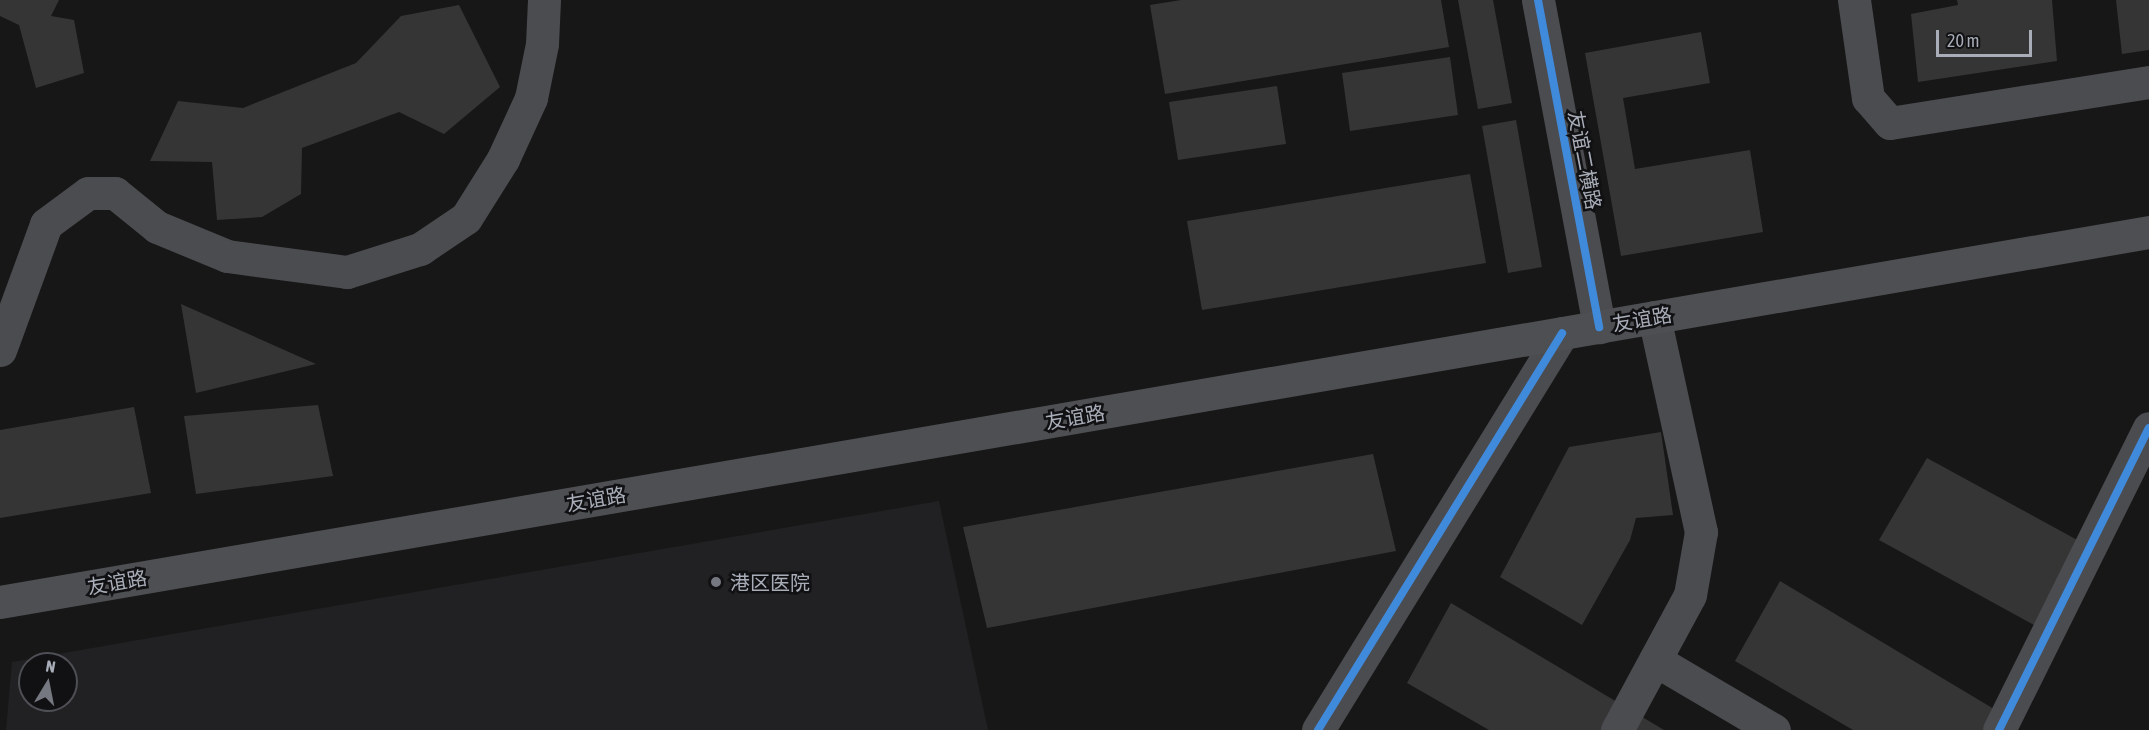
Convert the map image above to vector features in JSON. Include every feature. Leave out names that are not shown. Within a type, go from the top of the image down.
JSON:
[{"type":"main road","name":"友谊路","points":[[0,602],[2149,232]]},
{"type":"street","points":[[0,350],[46,224],[88,193],[115,193],[157,226],[227,256],[347,272],[420,249],[466,218],[503,159],[531,98],[542,44],[544,0]]},
{"type":"street","name":"友谊二横路","points":[[1538,0],[1599,327]]},
{"type":"street","points":[[1854,0],[1868,98],[1890,123],[2149,82]]},
{"type":"street","points":[[1617,730],[1690,595],[1701,532],[1654,317]]},
{"type":"street","points":[[1318,730],[1562,333]]},
{"type":"street","points":[[1999,730],[2149,428]]},
{"type":"street","points":[[1655,660],[1774,730]]},
{"type":"shaded area","name":"港区医院","points":[[939,501],[988,730],[6,730],[12,662],[18,661],[18,712],[78,712],[78,652],[70,652]]},
{"type":"building","points":[[0,0],[59,0],[51,16],[74,20],[84,73],[36,88],[19,25],[0,16]]},
{"type":"building","points":[[1181,0],[1441,0],[1449,47],[1165,94],[1150,5]]},
{"type":"building","points":[[1458,0],[1493,0],[1512,103],[1478,109]]},
{"type":"building","points":[[1957,0],[2052,0],[2057,61],[1918,82],[1911,14],[1958,5]]},
{"type":"building","points":[[2116,0],[2149,0],[2149,50],[2122,54]]},
{"type":"building","points":[[459,5],[500,87],[444,134],[399,112],[302,148],[301,194],[262,217],[217,220],[212,162],[150,161],[178,101],[243,108],[356,63],[401,16]]},
{"type":"building","points":[[1701,32],[1710,83],[1623,98],[1635,169],[1750,150],[1763,232],[1621,256],[1585,53]]},
{"type":"building","points":[[1450,57],[1458,115],[1350,131],[1342,73]]},
{"type":"building","points":[[1277,86],[1286,144],[1178,160],[1169,102]]},
{"type":"building","points":[[1516,120],[1542,267],[1508,273],[1482,126]]},
{"type":"building","points":[[1470,174],[1486,263],[1202,310],[1187,221]]},
{"type":"building","points":[[181,304],[316,364],[196,393]]},
{"type":"building","points":[[318,405],[333,476],[196,494],[184,416]]},
{"type":"building","points":[[134,407],[151,493],[0,518],[0,430]]},
{"type":"building","points":[[1661,432],[1673,515],[1636,518],[1630,540],[1582,625],[1500,577],[1569,447]]},
{"type":"building","points":[[1373,454],[1396,551],[987,628],[963,527]]},
{"type":"building","points":[[1927,458],[2081,542],[2036,626],[1879,540]]},
{"type":"building","points":[[1780,581],[1999,712],[1986,730],[1853,730],[1735,661]]},
{"type":"building","points":[[1451,603],[1664,730],[1489,730],[1407,683]]},
{"type":"cycle path","points":[[1538,0],[1599,327]]},
{"type":"cycle path","points":[[1318,730],[1562,333]]},
{"type":"cycle path","points":[[1999,730],[2149,428]]},
{"type":"place","name":"港区医院","points":[[716,582]]}]
